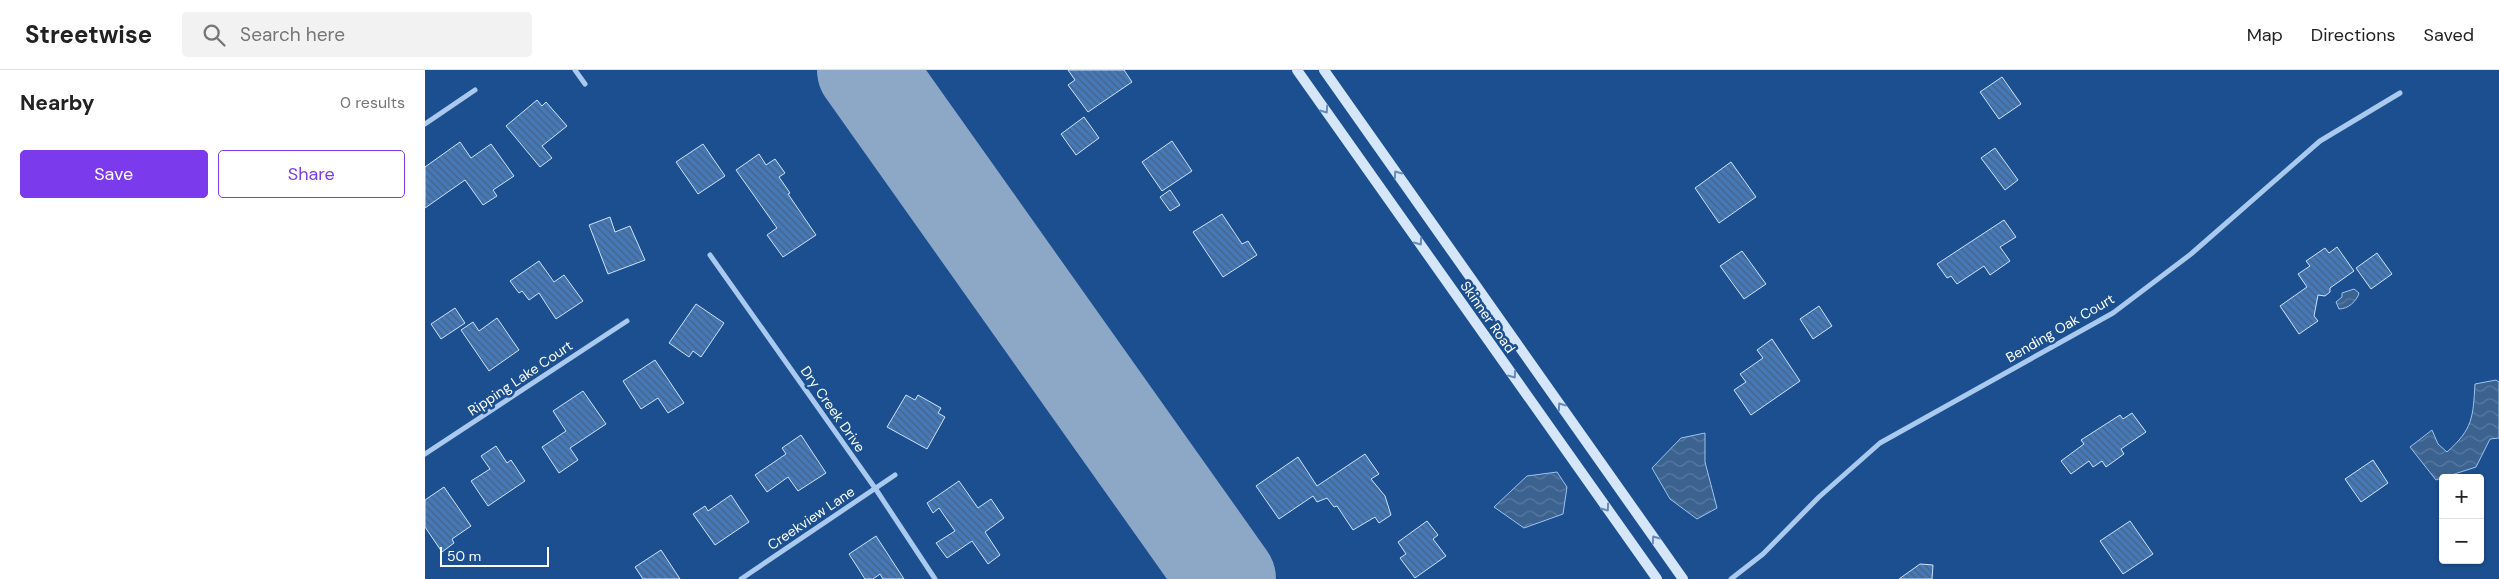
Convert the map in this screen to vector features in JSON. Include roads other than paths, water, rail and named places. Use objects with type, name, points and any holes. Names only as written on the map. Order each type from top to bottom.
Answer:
[{"type":"street","points":[[575,70],[585,84]]},
{"type":"street","name":"Skinner Road","points":[[1297,70],[1657,579]]},
{"type":"street","name":"Skinner Road","points":[[1324,70],[1683,579]]},
{"type":"street","points":[[425,124],[475,90]]},
{"type":"street","name":"Bending Oak Court","points":[[1731,579],[1763,554],[1819,497],[1880,443],[2113,313],[2191,254],[2320,141],[2400,93]]},
{"type":"street","name":"Dry Creek Drive","points":[[709,255],[875,488],[935,579]]},
{"type":"street","name":"Ripping Lake Court","points":[[425,454],[627,321]]},
{"type":"street","name":"Creekview Lane","points":[[741,579],[895,475]]},
{"type":"water","points":[[2354,289],[2359,293],[2356,299],[2349,306],[2339,309],[2336,302],[2342,297],[2342,293]]},
{"type":"water","points":[[2496,380],[2499,382],[2499,438],[2490,439],[2476,467],[2454,474],[2439,474],[2439,479],[2436,480],[2410,447],[2432,430],[2438,444],[2447,452],[2456,444],[2470,422],[2475,384]]},
{"type":"water","points":[[1705,433],[1705,462],[1717,508],[1697,519],[1670,499],[1652,468],[1681,438]]},
{"type":"water","points":[[1557,472],[1567,487],[1563,514],[1524,528],[1494,507],[1527,476]]}]
